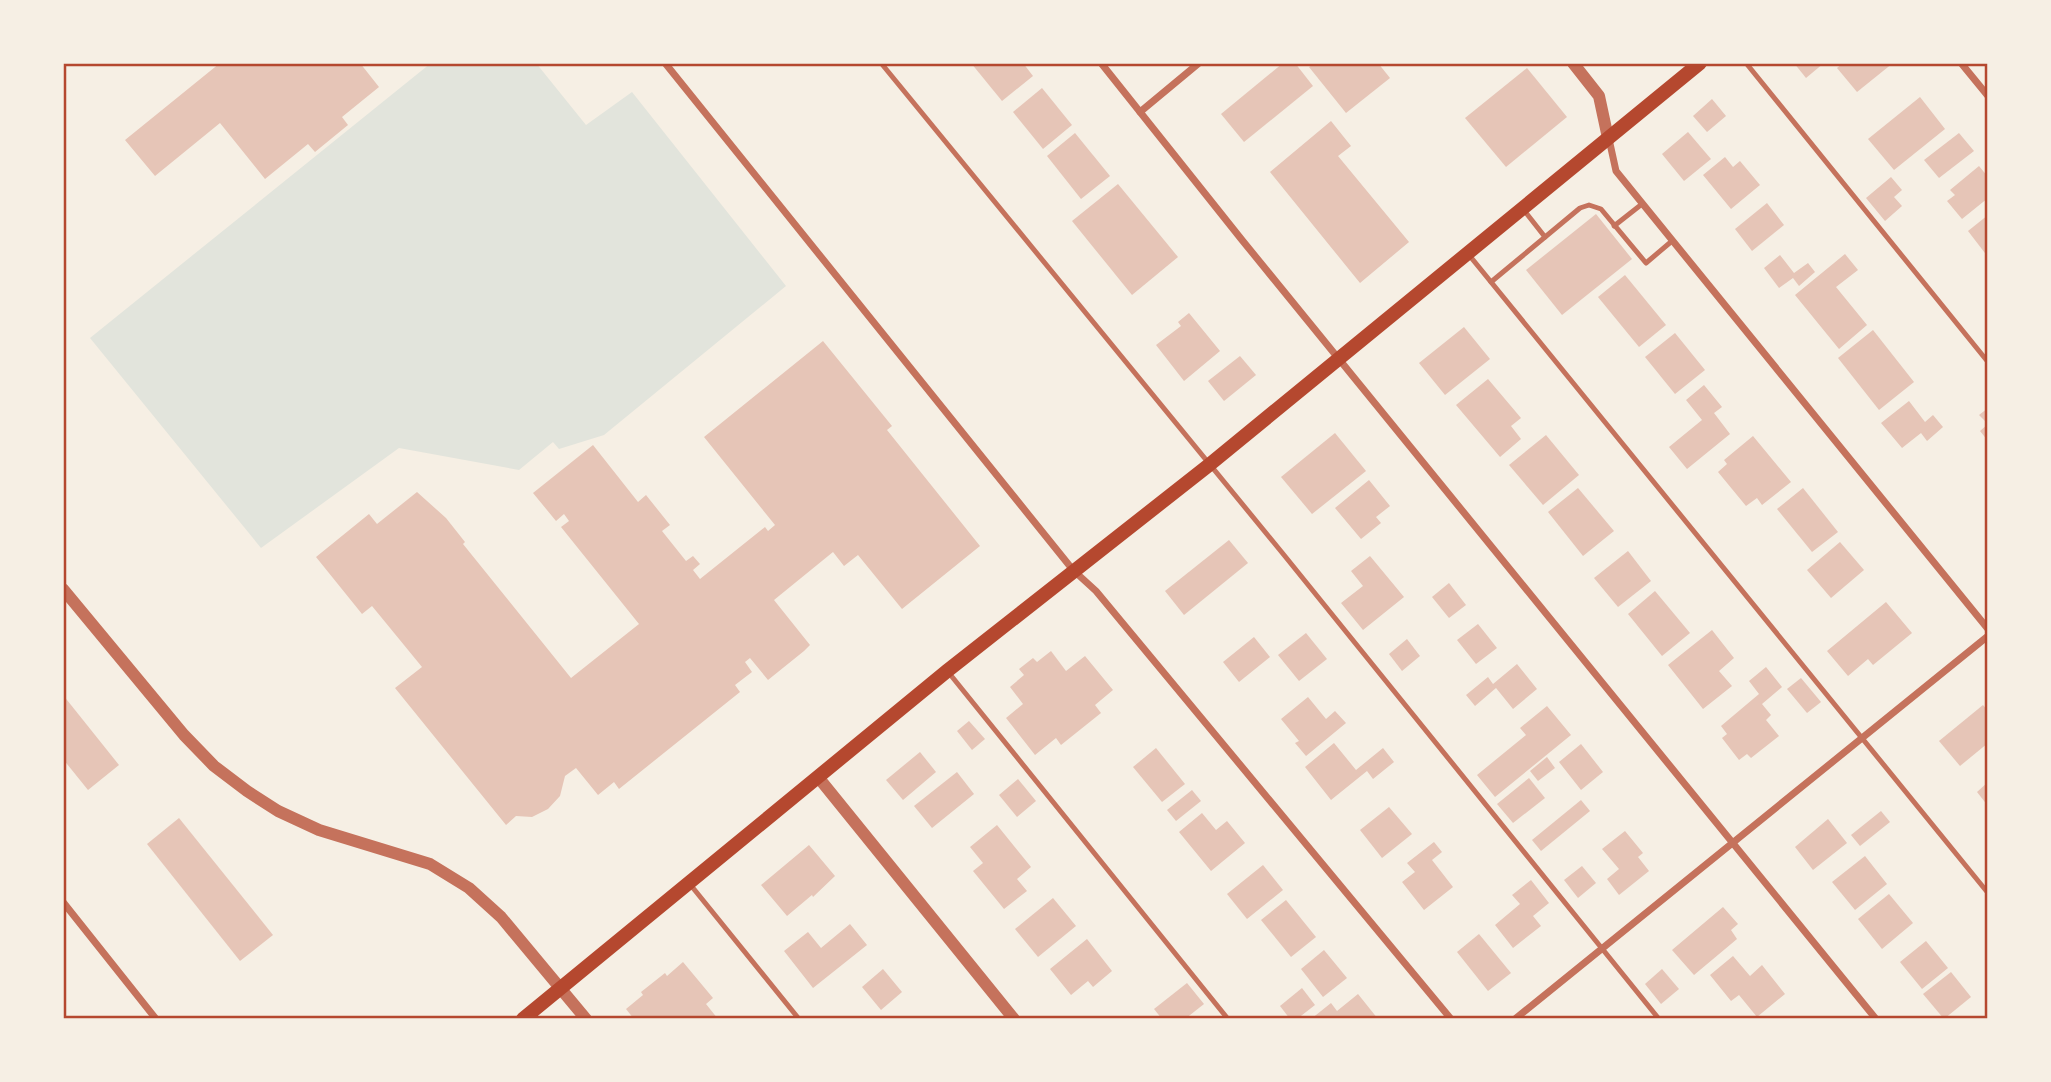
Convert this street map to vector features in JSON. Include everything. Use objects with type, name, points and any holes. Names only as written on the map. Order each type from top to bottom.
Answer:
[{"type":"main road","points":[[523,1019],[947,671],[1209,465],[1700,63]]},
{"type":"street","points":[[665,63],[1073,570],[1096,591],[1451,1019]]},
{"type":"street","points":[[1101,63],[1877,1019]]},
{"type":"street","points":[[1140,112],[1199,63]]},
{"type":"street","points":[[1573,63],[1599,96],[1616,171],[1988,629]]},
{"type":"street","points":[[1961,63],[1988,96]]},
{"type":"street","points":[[63,589],[184,735],[215,766],[278,811],[319,830],[430,864],[469,888],[501,917],[586,1019]]},
{"type":"street","points":[[1515,1019],[1988,636]]},
{"type":"street","points":[[818,777],[1014,1019]]},
{"type":"street","points":[[63,902],[156,1019]]},
{"type":"lane","points":[[881,63],[1659,1019]]},
{"type":"lane","points":[[1746,63],[1988,362]]},
{"type":"lane","points":[[1615,226],[1642,204]]},
{"type":"lane","points":[[1491,282],[1580,208],[1589,205],[1601,209],[1646,263],[1672,241]]},
{"type":"lane","points":[[1522,207],[1545,237]]},
{"type":"lane","points":[[1467,252],[1988,893]]},
{"type":"lane","points":[[947,671],[1228,1019]]},
{"type":"lane","points":[[689,883],[799,1019]]},
{"type":"shaded area","points":[[431,63],[536,63],[586,125],[632,92],[786,286],[604,435],[559,449],[553,442],[519,470],[399,448],[261,548],[90,338]]},
{"type":"building","points":[[220,63],[360,63],[379,87],[342,117],[348,125],[315,152],[308,144],[265,179],[220,123],[155,176],[125,140]]},
{"type":"building","points":[[971,63],[1023,63],[1033,76],[1002,101]]},
{"type":"building","points":[[1283,63],[1295,63],[1313,86],[1244,142],[1221,114]]},
{"type":"building","points":[[1315,63],[1378,63],[1390,78],[1346,113],[1309,67]]},
{"type":"building","points":[[1794,63],[1824,63],[1806,78]]},
{"type":"building","points":[[1843,63],[1893,63],[1857,92],[1837,68]]},
{"type":"building","points":[[1527,68],[1567,117],[1506,167],[1465,118]]},
{"type":"building","points":[[1042,88],[1072,125],[1043,149],[1013,112]]},
{"type":"building","points":[[1920,97],[1945,129],[1894,170],[1868,139]]},
{"type":"building","points":[[1712,99],[1726,116],[1707,132],[1693,116]]},
{"type":"building","points":[[1331,121],[1351,146],[1338,156],[1409,242],[1360,283],[1270,172]]},
{"type":"building","points":[[1688,132],[1711,159],[1684,181],[1662,154]]},
{"type":"building","points":[[1075,133],[1110,176],[1081,199],[1047,156]]},
{"type":"building","points":[[1959,133],[1974,151],[1939,178],[1924,160]]},
{"type":"building","points":[[1725,157],[1733,167],[1740,161],[1760,185],[1731,209],[1703,175]]},
{"type":"building","points":[[1979,166],[1988,177],[1988,198],[1962,219],[1947,201],[1955,195],[1950,190]]},
{"type":"building","points":[[1891,177],[1902,190],[1894,197],[1902,206],[1885,221],[1866,198]]},
{"type":"building","points":[[1118,184],[1178,257],[1132,295],[1072,221]]},
{"type":"building","points":[[1767,203],[1784,225],[1752,251],[1735,229]]},
{"type":"building","points":[[1596,214],[1632,259],[1562,315],[1526,270]]},
{"type":"building","points":[[1988,215],[1988,257],[1968,231]]},
{"type":"building","points":[[1845,254],[1858,270],[1836,287],[1867,325],[1839,349],[1795,295]]},
{"type":"building","points":[[1780,255],[1794,273],[1808,263],[1815,272],[1799,286],[1793,278],[1779,288],[1764,268]]},
{"type":"building","points":[[1625,275],[1666,325],[1639,347],[1598,297]]},
{"type":"building","points":[[1189,313],[1220,351],[1184,381],[1156,345],[1181,326],[1178,322]]},
{"type":"building","points":[[1464,327],[1490,359],[1445,395],[1419,363]]},
{"type":"building","points":[[1873,330],[1914,382],[1879,410],[1838,358]]},
{"type":"building","points":[[1675,333],[1705,370],[1675,394],[1645,357]]},
{"type":"building","points":[[823,341],[892,426],[887,430],[980,546],[902,609],[858,555],[844,566],[833,552],[774,600],[810,645],[804,651],[768,680],[750,658],[745,662],[752,672],[735,685],[740,692],[619,789],[614,782],[598,795],[576,768],[565,776],[560,796],[548,809],[532,817],[516,816],[506,825],[395,688],[422,667],[372,606],[362,614],[316,557],[369,514],[377,524],[417,492],[446,518],[465,542],[463,544],[571,678],[639,624],[561,527],[569,521],[564,514],[556,521],[533,493],[593,445],[638,502],[646,495],[670,525],[662,531],[686,561],[693,556],[700,564],[693,570],[700,579],[765,527],[768,531],[775,525],[704,437]]},
{"type":"building","points":[[1240,356],[1256,375],[1224,401],[1208,381]]},
{"type":"building","points":[[1488,379],[1521,418],[1511,426],[1521,439],[1500,457],[1456,405]]},
{"type":"building","points":[[1704,385],[1722,407],[1714,413],[1730,434],[1687,469],[1669,447],[1702,420],[1686,400]]},
{"type":"building","points":[[1909,401],[1925,422],[1933,415],[1943,427],[1927,441],[1921,433],[1902,448],[1881,423]]},
{"type":"building","points":[[1988,408],[1988,424],[1979,415]]},
{"type":"building","points":[[1988,424],[1988,441],[1980,431]]},
{"type":"building","points":[[1335,433],[1366,471],[1312,514],[1281,477]]},
{"type":"building","points":[[1546,435],[1579,475],[1543,505],[1509,465]]},
{"type":"building","points":[[1753,436],[1791,482],[1762,505],[1757,498],[1746,506],[1718,472],[1727,464],[1724,460]]},
{"type":"building","points":[[1369,480],[1390,506],[1376,517],[1381,523],[1361,539],[1335,508]]},
{"type":"building","points":[[1578,488],[1614,531],[1583,556],[1548,512]]},
{"type":"building","points":[[1803,488],[1838,532],[1812,552],[1777,509]]},
{"type":"building","points":[[1229,540],[1248,563],[1184,615],[1165,591]]},
{"type":"building","points":[[1840,542],[1864,570],[1831,598],[1807,570]]},
{"type":"building","points":[[1628,551],[1651,581],[1618,607],[1594,578]]},
{"type":"building","points":[[1370,556],[1404,597],[1363,630],[1341,603],[1363,586],[1351,571]]},
{"type":"building","points":[[1449,583],[1466,605],[1449,618],[1432,597]]},
{"type":"building","points":[[1655,591],[1690,633],[1662,656],[1628,614]]},
{"type":"building","points":[[1886,602],[1912,633],[1873,665],[1868,659],[1848,676],[1827,651]]},
{"type":"building","points":[[1478,624],[1497,648],[1476,664],[1457,640]]},
{"type":"building","points":[[1712,630],[1734,658],[1719,671],[1732,686],[1703,709],[1668,665]]},
{"type":"building","points":[[1306,633],[1327,659],[1299,681],[1278,655]]},
{"type":"building","points":[[1254,637],[1270,657],[1239,682],[1223,662]]},
{"type":"building","points":[[1407,639],[1420,656],[1402,671],[1389,654]]},
{"type":"building","points":[[1051,651],[1066,671],[1085,656],[1113,690],[1095,705],[1101,713],[1061,745],[1056,738],[1035,755],[1006,718],[1023,704],[1010,687],[1024,675],[1019,669],[1033,658],[1037,662]]},
{"type":"building","points":[[1517,664],[1537,689],[1513,709],[1496,688],[1475,706],[1466,695],[1488,677],[1493,684]]},
{"type":"building","points":[[1766,667],[1782,687],[1762,704],[1771,715],[1766,720],[1779,736],[1751,758],[1747,754],[1739,760],[1722,738],[1727,734],[1721,726],[1759,694],[1749,681]]},
{"type":"building","points":[[1801,678],[1821,702],[1807,713],[1787,689]]},
{"type":"building","points":[[63,695],[119,765],[88,790],[63,759]]},
{"type":"building","points":[[1308,697],[1326,719],[1335,711],[1346,723],[1306,756],[1295,743],[1299,741],[1281,719]]},
{"type":"building","points":[[1983,705],[1988,711],[1988,743],[1960,766],[1939,741]]},
{"type":"building","points":[[1547,706],[1571,735],[1495,797],[1477,775],[1526,735],[1520,728]]},
{"type":"building","points":[[969,721],[985,739],[972,750],[957,731]]},
{"type":"building","points":[[1334,743],[1356,770],[1383,748],[1394,762],[1373,779],[1367,771],[1331,800],[1305,767]]},
{"type":"building","points":[[1581,744],[1603,772],[1581,790],[1559,762]]},
{"type":"building","points":[[1156,748],[1185,784],[1162,802],[1133,767]]},
{"type":"building","points":[[920,752],[936,772],[903,800],[886,780]]},
{"type":"building","points":[[1547,757],[1555,768],[1538,781],[1530,771]]},
{"type":"building","points":[[957,772],[974,794],[932,828],[914,806]]},
{"type":"building","points":[[1529,778],[1545,798],[1513,823],[1497,804]]},
{"type":"building","points":[[1018,779],[1036,801],[1017,817],[999,795]]},
{"type":"building","points":[[1988,782],[1988,806],[1977,792]]},
{"type":"building","points":[[1192,790],[1201,801],[1176,821],[1167,810]]},
{"type":"building","points":[[1581,800],[1590,811],[1541,851],[1532,840]]},
{"type":"building","points":[[1389,807],[1412,834],[1382,858],[1360,830]]},
{"type":"building","points":[[1881,811],[1890,822],[1860,846],[1851,835]]},
{"type":"building","points":[[1202,813],[1216,830],[1227,821],[1245,843],[1211,871],[1179,832]]},
{"type":"building","points":[[179,818],[273,935],[240,961],[147,844]]},
{"type":"building","points":[[1828,819],[1847,843],[1813,870],[1795,847]]},
{"type":"building","points":[[997,825],[1031,867],[1017,879],[1027,891],[1004,909],[973,871],[983,863],[970,847]]},
{"type":"building","points":[[1625,831],[1643,853],[1638,857],[1649,871],[1619,895],[1607,879],[1619,869],[1602,849]]},
{"type":"building","points":[[1434,842],[1442,852],[1432,860],[1453,887],[1424,910],[1402,882],[1415,872],[1407,863]]},
{"type":"building","points":[[809,845],[835,876],[787,916],[761,885]]},
{"type":"building","points":[[1865,856],[1887,884],[1855,910],[1832,882]]},
{"type":"building","points":[[1263,865],[1283,890],[1247,919],[1227,894]]},
{"type":"building","points":[[1582,866],[1596,883],[1578,898],[1564,880]]},
{"type":"building","points":[[1531,880],[1549,903],[1533,916],[1541,926],[1513,948],[1495,925],[1520,904],[1512,895]]},
{"type":"building","points":[[1889,894],[1913,923],[1882,949],[1858,919]]},
{"type":"building","points":[[1053,898],[1076,926],[1038,957],[1015,929]]},
{"type":"building","points":[[1286,900],[1316,937],[1291,957],[1261,920]]},
{"type":"building","points":[[1723,907],[1738,924],[1731,930],[1737,939],[1694,975],[1672,950]]},
{"type":"building","points":[[850,924],[867,945],[813,988],[784,951],[808,932],[821,948]]},
{"type":"building","points":[[1479,934],[1511,973],[1488,991],[1457,952]]},
{"type":"building","points":[[1087,939],[1112,971],[1093,987],[1088,981],[1071,995],[1050,969]]},
{"type":"building","points":[[1926,941],[1948,968],[1922,989],[1900,962]]},
{"type":"building","points":[[1324,950],[1347,978],[1323,997],[1301,969]]},
{"type":"building","points":[[1733,956],[1750,976],[1762,965],[1785,994],[1757,1017],[1739,995],[1731,1001],[1710,975]]},
{"type":"building","points":[[683,962],[713,998],[706,1004],[718,1019],[634,1019],[626,1009],[643,995],[641,992]]},
{"type":"building","points":[[883,969],[902,992],[881,1010],[862,987]]},
{"type":"building","points":[[1662,969],[1679,989],[1661,1004],[1645,984]]},
{"type":"building","points":[[1951,972],[1971,997],[1944,1019],[1923,994]]},
{"type":"building","points":[[1187,983],[1204,1004],[1185,1019],[1162,1019],[1154,1009]]},
{"type":"building","points":[[1302,988],[1315,1005],[1297,1019],[1290,1019],[1280,1006]]},
{"type":"building","points":[[1358,994],[1378,1019],[1311,1019],[1331,1003],[1337,1011]]}]
